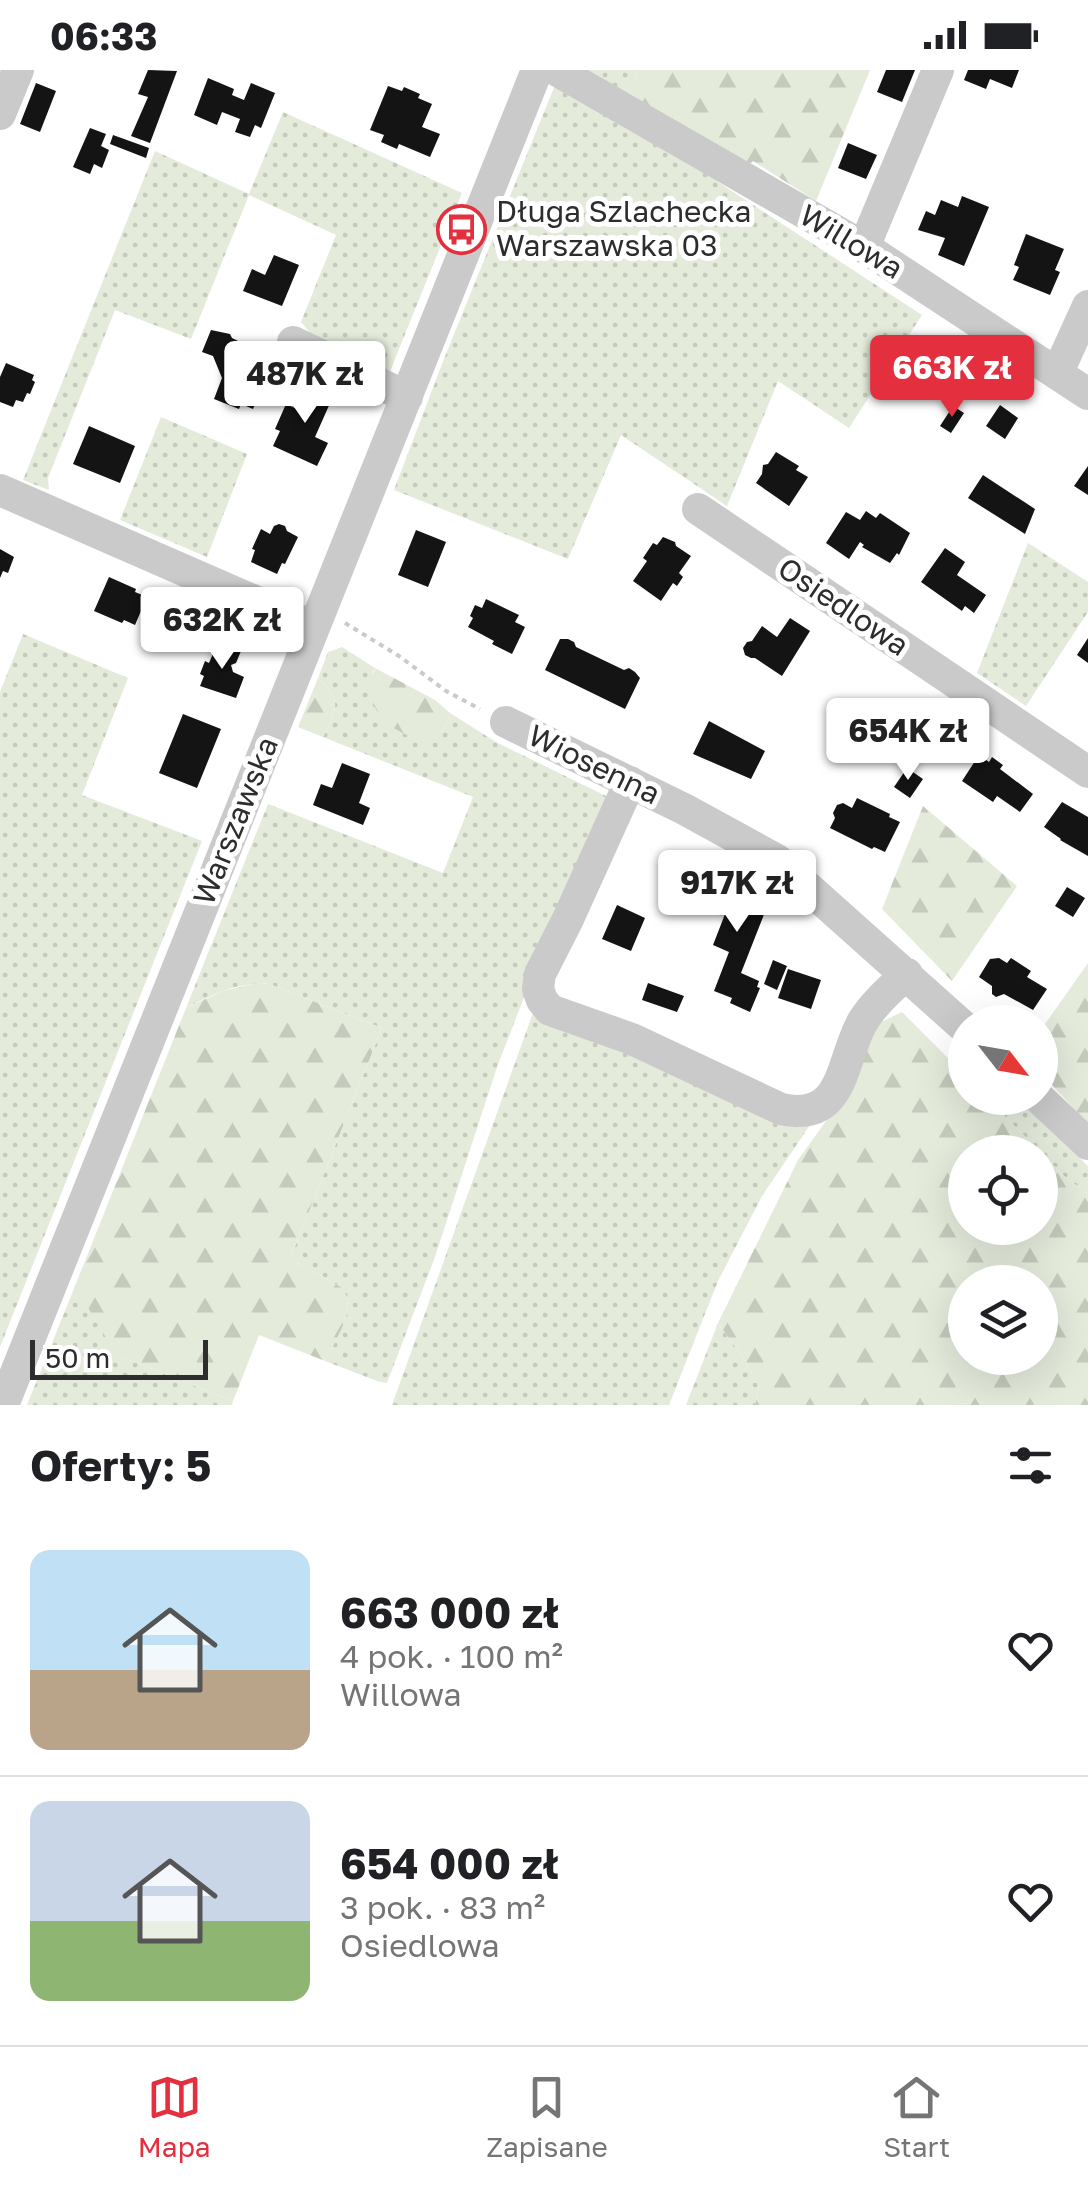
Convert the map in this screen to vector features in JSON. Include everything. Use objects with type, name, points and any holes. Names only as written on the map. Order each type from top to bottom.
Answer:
[{"type":"street","points":[[0,114],[18,70]]},
{"type":"street","name":"Warszawska","points":[[3,1405],[537,70]]},
{"type":"street","name":"Willowa","points":[[556,70],[864,247],[1088,394]]},
{"type":"street","points":[[864,247],[938,70]]},
{"type":"street","points":[[1057,374],[1088,306]]},
{"type":"street","points":[[293,342],[406,397]]},
{"type":"street","points":[[0,490],[317,620]]},
{"type":"street","name":"Osiedlowa","points":[[698,509],[1088,772]]},
{"type":"street","name":"Wiosenna","points":[[506,722],[777,860],[948,1012]]},
{"type":"street","points":[[630,782],[540,974],[538,989],[550,1010],[632,1039],[781,1109],[800,1113],[827,1101],[839,1086],[862,1021],[907,974]]},
{"type":"street","points":[[1056,1115],[1088,1144]]},
{"type":"path","points":[[317,620],[335,617],[399,656],[446,691],[506,722]]},
{"type":"green space","points":[[561,70],[638,70],[629,94],[718,182],[922,315],[849,428],[778,381],[727,506],[621,435],[568,559],[394,490]]},
{"type":"green space","points":[[638,70],[870,70],[816,201],[753,161],[747,169],[629,93]]},
{"type":"green space","points":[[283,112],[462,193],[389,374],[315,339],[301,322],[336,235],[249,195],[191,339],[115,310],[48,478],[49,490],[23,480],[155,151],[249,194]]},
{"type":"green space","points":[[161,417],[247,454],[207,557],[120,520]]},
{"type":"green space","points":[[1028,543],[1088,582],[1088,612],[1026,706],[977,673]]},
{"type":"green space","points":[[23,634],[128,678],[82,795],[202,841],[0,1347],[0,692]]},
{"type":"green space","points":[[342,647],[375,668],[372,674],[442,732],[450,713],[496,742],[610,798],[497,1067],[435,1257],[387,1383],[325,1361],[344,1324],[346,1295],[341,1287],[290,1259],[382,1028],[269,984],[236,987],[186,1008],[268,804],[443,873],[473,797],[323,737],[335,706],[331,693],[318,678],[328,652]]},
{"type":"green space","points":[[375,668],[435,700],[450,713],[435,741],[406,735],[384,720],[372,697]]},
{"type":"green space","points":[[318,678],[331,693],[335,706],[323,737],[298,727]]},
{"type":"green space","points":[[923,806],[1017,886],[952,981],[882,909]]},
{"type":"green space","points":[[1088,963],[1088,1124],[1058,1092],[1058,1006]]},
{"type":"green space","points":[[269,984],[382,1028],[290,1259],[341,1287],[348,1304],[343,1324],[325,1361],[259,1335],[233,1401],[122,1357],[114,1351],[75,1286],[186,1008],[223,991]]},
{"type":"green space","points":[[534,1010],[810,1125],[762,1196],[718,1281],[669,1405],[392,1405]]},
{"type":"green space","points":[[902,1012],[948,1058],[948,1115],[1004,1115],[1024,1135],[948,1135],[948,1245],[1058,1245],[1058,1170],[1088,1194],[1088,1405],[755,1405],[759,1387],[718,1323],[798,1160],[836,1107],[879,1023]]},
{"type":"green space","points":[[1004,1115],[1035,1115],[1056,1135],[1024,1135]]},
{"type":"green space","points":[[1058,1137],[1088,1166],[1088,1194],[1058,1170]]},
{"type":"green space","points":[[75,1286],[122,1357],[233,1401],[232,1405],[27,1405]]},
{"type":"green space","points":[[718,1323],[759,1387],[755,1405],[686,1405]]},
{"type":"building","points":[[148,70],[177,71],[150,143],[131,136],[148,97],[138,94]]},
{"type":"building","points":[[886,70],[915,70],[902,102],[877,92]]},
{"type":"building","points":[[968,70],[1019,70],[1012,88],[990,79],[986,89],[964,80]]},
{"type":"building","points":[[208,78],[234,89],[232,95],[244,100],[251,83],[275,93],[261,128],[255,125],[250,137],[235,132],[240,119],[222,112],[217,125],[194,115]]},
{"type":"building","points":[[36,83],[56,91],[40,132],[20,124]]},
{"type":"building","points":[[388,86],[402,91],[404,87],[432,104],[422,127],[440,134],[430,157],[399,144],[397,149],[381,142],[384,135],[370,130]]},
{"type":"building","points":[[90,128],[106,134],[101,146],[109,150],[102,168],[94,164],[90,174],[73,167]]},
{"type":"building","points":[[113,135],[149,148],[146,158],[110,144]]},
{"type":"building","points":[[848,143],[877,155],[866,179],[838,168]]},
{"type":"building","points":[[962,196],[989,207],[964,266],[938,255],[945,238],[918,230],[926,211],[935,215],[941,200],[958,207]]},
{"type":"building","points":[[1026,234],[1064,249],[1050,295],[1013,280],[1019,267],[1014,265]]},
{"type":"building","points":[[274,255],[299,265],[282,306],[243,291],[252,269],[265,275]]},
{"type":"building","points":[[211,330],[230,334],[240,342],[236,352],[243,371],[266,379],[253,409],[241,404],[239,409],[214,399],[222,378],[213,356],[202,352]]},
{"type":"building","points":[[936,353],[969,374],[953,399],[921,378]]},
{"type":"building","points":[[6,363],[34,375],[30,394],[23,402],[16,400],[13,407],[0,402],[0,377]]},
{"type":"building","points":[[312,382],[335,392],[315,437],[328,443],[317,466],[273,446],[280,431],[275,429],[286,404],[299,410]]},
{"type":"building","points":[[1000,405],[1018,418],[1005,439],[986,426]]},
{"type":"building","points":[[953,406],[964,413],[951,433],[940,426]]},
{"type":"building","points":[[89,426],[135,446],[120,483],[73,464]]},
{"type":"building","points":[[776,452],[799,466],[796,470],[808,477],[789,506],[756,483],[763,465]]},
{"type":"building","points":[[1088,466],[1088,495],[1074,486]]},
{"type":"building","points":[[983,475],[1035,509],[1025,534],[968,498]]},
{"type":"building","points":[[866,511],[876,518],[880,513],[910,533],[899,555],[890,563],[860,542],[849,559],[826,543],[846,512],[860,520]]},
{"type":"building","points":[[279,524],[298,537],[277,574],[251,562],[261,529],[270,534]]},
{"type":"building","points":[[416,530],[446,542],[428,587],[398,575]]},
{"type":"building","points":[[663,537],[691,556],[679,573],[683,577],[677,586],[673,583],[661,601],[633,581],[647,561],[643,558],[653,543],[657,545]]},
{"type":"building","points":[[945,548],[965,562],[957,575],[986,595],[974,613],[965,606],[962,611],[921,582]]},
{"type":"building","points":[[0,549],[14,557],[8,573],[3,571],[0,578]]},
{"type":"building","points":[[109,577],[147,597],[135,625],[94,611]]},
{"type":"building","points":[[486,599],[519,615],[515,622],[525,627],[512,654],[468,627],[475,605],[482,608]]},
{"type":"building","points":[[790,618],[810,631],[782,676],[745,655],[743,648],[762,626],[777,637]]},
{"type":"building","points":[[1088,638],[1088,663],[1077,655]]},
{"type":"building","points":[[560,639],[568,639],[576,647],[635,672],[640,678],[625,709],[545,670]]},
{"type":"building","points":[[228,644],[241,651],[231,665],[233,672],[244,677],[236,698],[200,686],[205,661],[209,663],[215,649]]},
{"type":"building","points":[[899,702],[916,714],[919,708],[930,715],[926,721],[937,728],[920,753],[909,746],[905,752],[893,744],[897,738],[882,728]]},
{"type":"building","points":[[183,714],[221,729],[197,788],[159,773]]},
{"type":"building","points":[[709,721],[765,751],[751,779],[693,754]]},
{"type":"building","points":[[979,755],[989,762],[992,757],[1003,765],[1000,769],[1033,794],[1020,812],[997,796],[993,802],[962,781]]},
{"type":"building","points":[[342,763],[370,774],[359,803],[370,808],[363,825],[313,805],[321,784],[332,788]]},
{"type":"building","points":[[907,768],[923,779],[910,798],[894,787]]},
{"type":"building","points":[[857,798],[900,822],[885,852],[830,828],[837,805],[843,803],[852,808]]},
{"type":"building","points":[[1062,802],[1088,817],[1088,856],[1044,827]]},
{"type":"building","points":[[714,872],[772,894],[741,973],[759,981],[750,1012],[730,1003],[732,998],[714,991],[729,952],[713,945],[727,909],[702,899]]},
{"type":"building","points":[[1067,887],[1085,898],[1073,917],[1055,906]]},
{"type":"building","points":[[617,905],[645,918],[631,951],[602,939]]},
{"type":"building","points":[[999,958],[1007,963],[1011,958],[1031,971],[1027,977],[1047,989],[1036,1005],[992,994],[992,986],[979,977],[990,959]]},
{"type":"building","points":[[773,960],[787,966],[777,990],[764,984]]},
{"type":"building","points":[[788,969],[821,980],[811,1009],[778,998]]},
{"type":"building","points":[[648,983],[684,996],[677,1012],[642,1000]]},
{"type":"place","name":"Długa Szlachecka Warszawska 03","points":[[461,229]]}]
